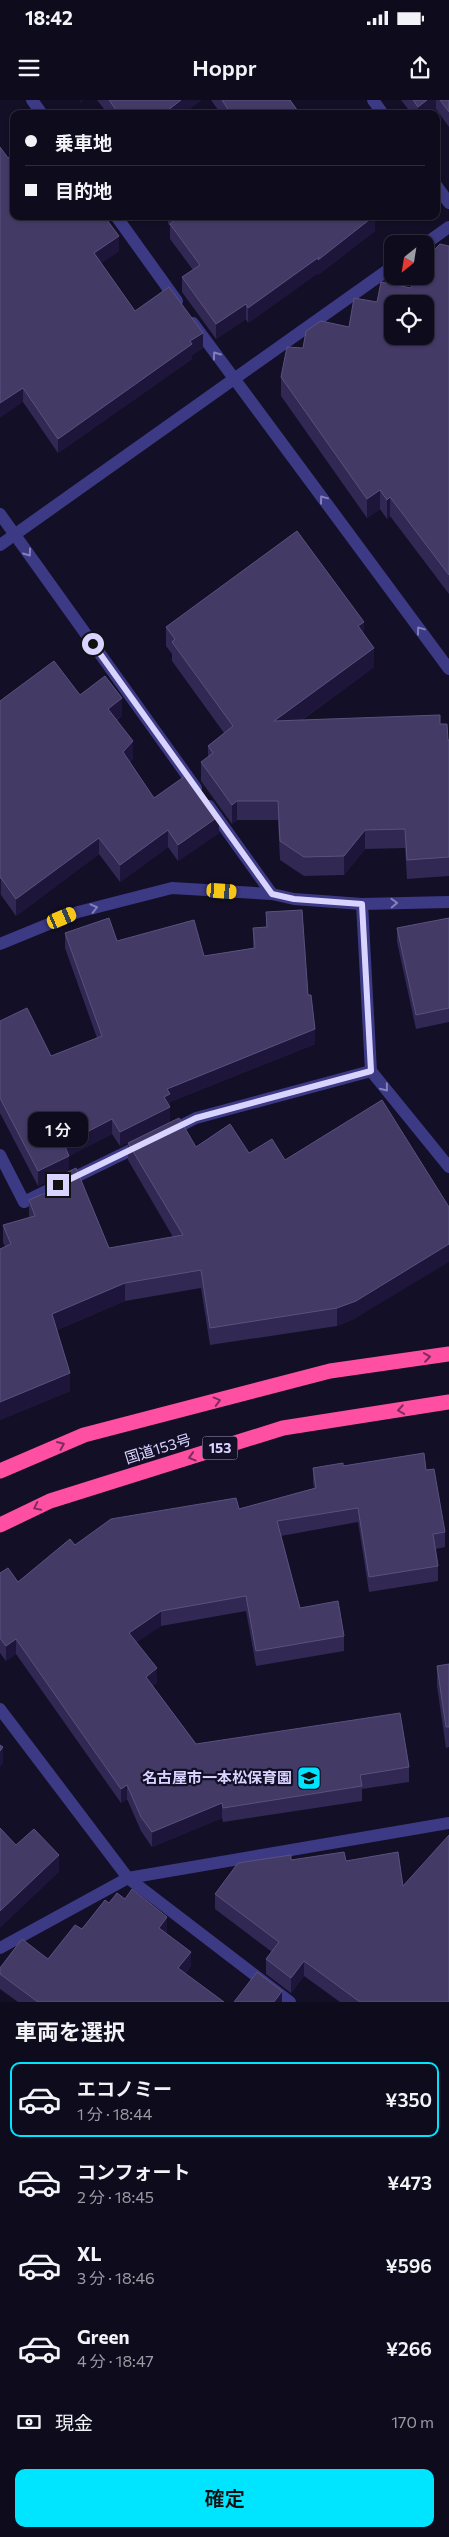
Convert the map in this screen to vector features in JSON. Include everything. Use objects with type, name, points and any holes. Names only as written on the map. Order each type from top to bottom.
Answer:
[{"type":"highway","name":"国道153号","points":[[0,1471],[94,1432],[330,1371],[449,1354]]},
{"type":"highway","name":"国道153号","points":[[0,1525],[50,1501],[283,1428],[449,1402]]},
{"type":"street","points":[[440,191],[449,203]]},
{"type":"street","points":[[119,220],[449,669]]},
{"type":"street","points":[[434,238],[449,227]]},
{"type":"street","points":[[0,544],[384,273]]},
{"type":"street","points":[[0,514],[272,894]]},
{"type":"street","points":[[0,944],[78,912],[172,888],[272,894],[294,899],[362,904],[449,902]]},
{"type":"street","points":[[362,904],[371,1071],[449,1166]]},
{"type":"street","points":[[0,1155],[24,1202],[196,1118],[371,1071]]},
{"type":"street","points":[[0,1709],[128,1878],[290,2002]]},
{"type":"street","points":[[0,1948],[128,1878],[449,1823]]},
{"type":"building","points":[[109,100],[181,100],[168,110],[116,110]]},
{"type":"building","points":[[222,100],[290,100],[297,110],[228,110]]},
{"type":"building","points":[[413,100],[427,100],[418,107]]},
{"type":"building","points":[[440,100],[449,100],[449,112]]},
{"type":"building","points":[[0,147],[8,158],[10,156],[10,220],[107,220],[119,236],[94,253],[135,311],[169,287],[203,333],[190,341],[192,344],[58,439],[23,388],[0,403]]},
{"type":"building","points":[[175,220],[369,220],[318,260],[319,257],[248,308],[246,304],[216,324],[182,277],[200,265],[170,224]]},
{"type":"building","points":[[440,244],[449,246],[449,575],[390,497],[387,500],[380,490],[367,499],[281,377],[287,347],[303,348],[306,331],[321,321],[349,327],[354,298],[377,302],[381,282],[384,283],[384,285],[411,288],[412,285],[434,285],[434,250]]},
{"type":"building","points":[[297,531],[364,622],[358,626],[374,648],[274,721],[440,715],[440,724],[447,724],[449,740],[449,857],[407,860],[405,829],[365,830],[344,856],[304,857],[280,841],[278,801],[237,801],[232,805],[201,762],[213,753],[208,746],[233,726],[172,642],[175,639],[166,627]]},
{"type":"building","points":[[54,661],[80,695],[105,676],[122,698],[108,709],[133,741],[123,752],[154,798],[188,774],[219,816],[178,845],[168,830],[120,865],[99,838],[16,899],[0,878],[0,701]]},
{"type":"building","points":[[302,910],[308,995],[311,995],[315,1029],[167,1089],[170,1094],[164,1097],[170,1107],[120,1132],[112,1119],[64,1144],[69,1156],[38,1171],[0,1098],[0,1021],[27,1008],[51,1056],[102,1036],[65,933],[109,918],[117,941],[194,920],[204,956],[255,948],[253,928],[267,927],[266,912]]},
{"type":"building","points":[[449,918],[449,1008],[416,1015],[397,928]]},
{"type":"building","points":[[382,1100],[449,1207],[449,1244],[356,1301],[337,1308],[210,1328],[201,1270],[125,1283],[52,1314],[70,1373],[0,1402],[0,1249],[11,1244],[3,1225],[35,1216],[29,1200],[50,1191],[46,1183],[76,1168],[109,1248],[183,1235],[128,1143],[179,1118],[196,1147],[230,1124],[249,1153],[272,1139],[285,1160]]},
{"type":"building","points":[[424,1453],[426,1470],[434,1469],[445,1532],[433,1534],[438,1566],[369,1577],[358,1508],[277,1521],[300,1608],[338,1601],[344,1636],[256,1651],[246,1596],[161,1611],[129,1633],[157,1668],[146,1677],[196,1744],[400,1713],[409,1767],[360,1775],[362,1786],[223,1808],[222,1803],[152,1832],[141,1817],[127,1785],[121,1789],[16,1639],[6,1646],[0,1638],[0,1573],[8,1568],[18,1582],[70,1539],[75,1545],[111,1519],[236,1498],[239,1509],[316,1488],[313,1468],[343,1463],[343,1466]]},
{"type":"building","points":[[449,1664],[449,1727],[446,1727],[437,1666]]},
{"type":"building","points":[[0,1828],[16,1845],[34,1829],[59,1855],[0,1911]]},
{"type":"building","points":[[449,1835],[449,2002],[360,2002],[304,1961],[291,1978],[266,1959],[279,1942],[215,1894],[238,1863],[291,1855],[291,1860],[344,1852],[346,1861],[398,1852],[403,1886]]},
{"type":"building","points":[[132,1889],[167,1917],[159,1928],[191,1952],[178,1968],[224,2002],[38,2002],[0,1974],[0,1968],[22,1939],[48,1959],[75,1925],[82,1929],[105,1900],[109,1903],[117,1893],[125,1899]]},
{"type":"building","points":[[257,1972],[282,1991],[274,2002],[234,2002]]},
{"type":"place","name":"名古屋市一本松保育園","points":[[309,1778]]},
{"type":"route","points":[[58,1185],[196,1118],[371,1071],[362,904],[294,899],[272,894],[93,644]]}]
